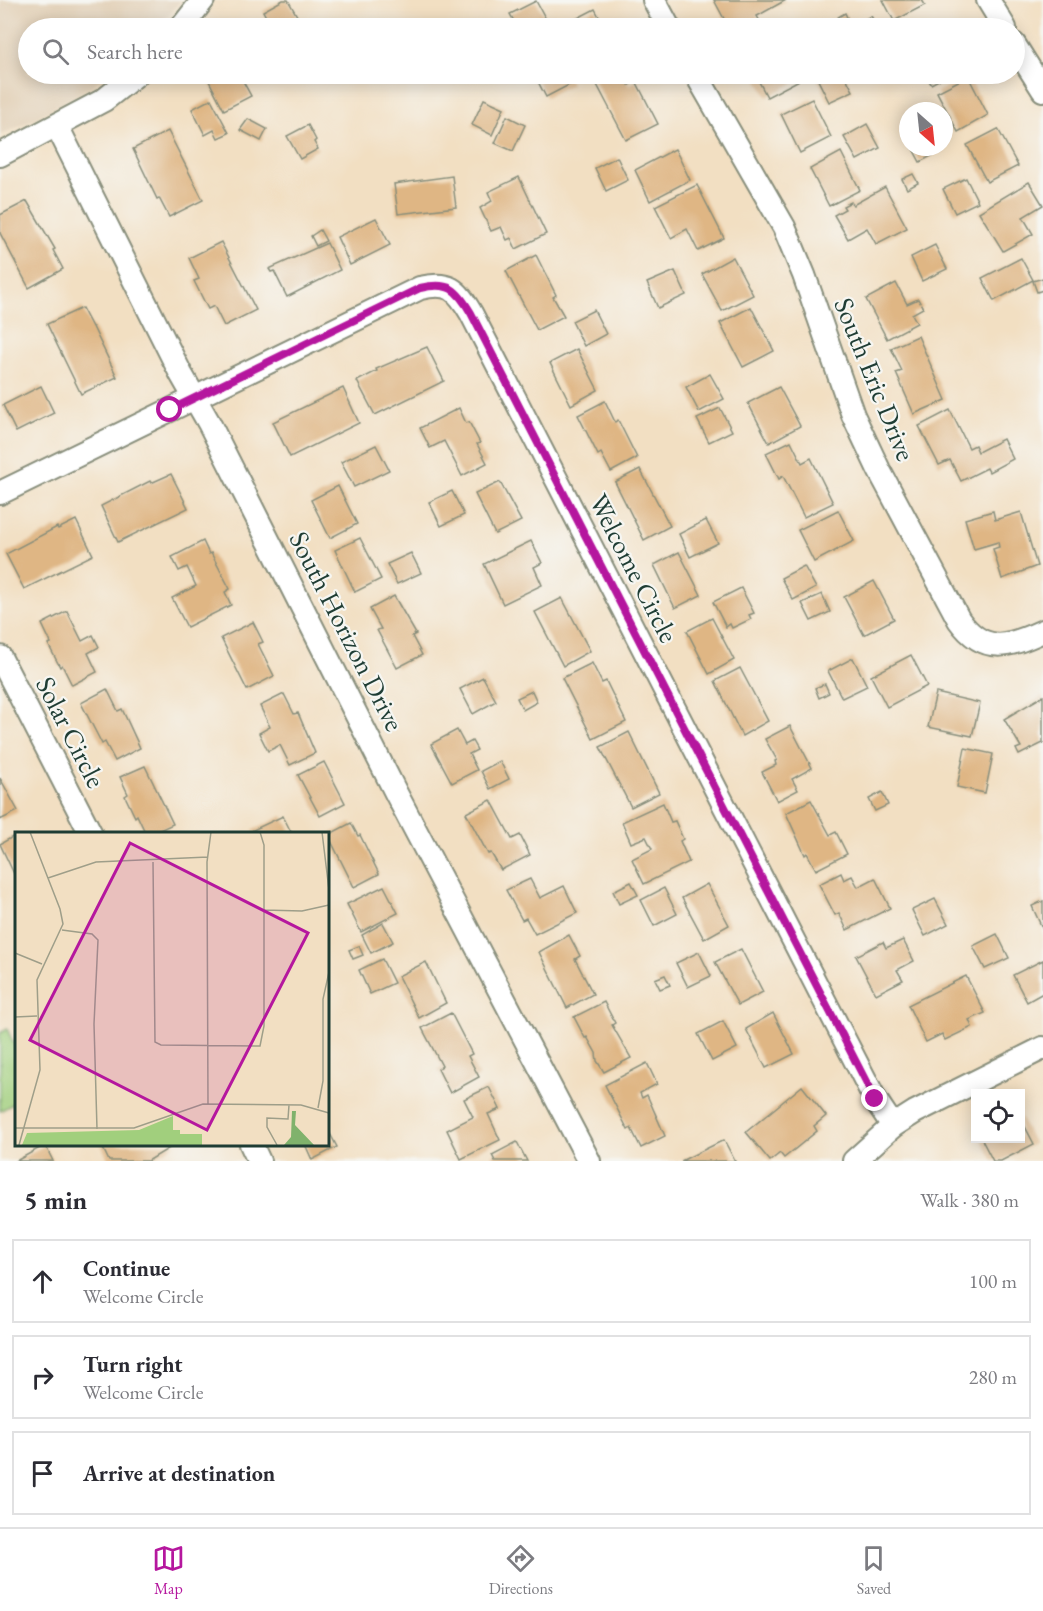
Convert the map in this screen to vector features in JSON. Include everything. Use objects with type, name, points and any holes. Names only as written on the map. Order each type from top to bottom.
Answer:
[{"type":"street","points":[[189,18],[203,0]]},
{"type":"street","points":[[654,0],[664,18]]},
{"type":"street","points":[[988,0],[999,18]]},
{"type":"street","points":[[1025,61],[1043,90]]},
{"type":"street","points":[[0,155],[104,100],[124,84]]},
{"type":"street","name":"South Eric Drive","points":[[702,84],[760,184],[793,247],[853,415],[884,480],[959,620],[972,637],[993,645],[1007,645],[1043,631]]},
{"type":"street","name":"South Horizon Drive","points":[[57,126],[181,374],[196,398],[398,795],[589,1161]]},
{"type":"street","name":"Welcome Circle","points":[[196,398],[420,288],[443,285],[455,290],[471,313],[875,1099],[894,1126]]},
{"type":"street","points":[[0,493],[196,398]]},
{"type":"street","name":"Solar Circle","points":[[0,657],[90,832]]},
{"type":"street","points":[[854,1161],[894,1126],[937,1100],[1043,1048]]},
{"type":"street","points":[[252,1146],[259,1161]]},
{"type":"shaded area","points":[[0,0],[182,0],[166,18],[18,18],[18,84],[94,84],[31,121],[0,135]]},
{"type":"green space","points":[[7,1029],[15,1047],[15,1103],[0,1111],[0,1033]]},
{"type":"building","points":[[283,0],[288,0],[298,18],[267,18],[263,11]]},
{"type":"building","points":[[714,0],[786,0],[757,16],[758,18],[724,18]]},
{"type":"building","points":[[883,0],[922,0],[925,5],[900,18],[892,18]]},
{"type":"building","points":[[536,1],[545,18],[512,18],[510,14]]},
{"type":"building","points":[[595,9],[600,18],[578,18]]},
{"type":"building","points":[[845,13],[847,18],[838,18]]},
{"type":"building","points":[[211,84],[244,84],[251,96],[224,110]]},
{"type":"building","points":[[539,84],[571,84],[546,97]]},
{"type":"building","points":[[597,84],[638,84],[658,124],[626,140]]},
{"type":"building","points":[[760,84],[792,84],[767,97]]},
{"type":"building","points":[[820,84],[849,84],[853,91],[829,102]]},
{"type":"building","points":[[952,84],[972,84],[988,115],[958,132],[953,122],[953,102],[942,102],[937,92]]},
{"type":"building","points":[[211,99],[229,133],[218,138],[214,130],[205,135],[192,109]]},
{"type":"building","points":[[484,99],[504,108],[492,135],[472,125]]},
{"type":"building","points":[[812,99],[831,137],[800,153],[781,114]]},
{"type":"building","points":[[507,116],[525,125],[513,151],[495,143]]},
{"type":"building","points":[[248,119],[267,129],[261,141],[240,130]]},
{"type":"building","points":[[867,124],[880,148],[857,160],[844,137]]},
{"type":"building","points":[[308,125],[318,149],[300,159],[287,136]]},
{"type":"building","points":[[998,129],[1018,166],[987,182],[967,145]]},
{"type":"building","points":[[168,131],[203,200],[169,217],[159,198],[157,199],[133,149]]},
{"type":"building","points":[[675,149],[690,180],[650,201],[635,170]]},
{"type":"building","points":[[841,152],[860,190],[829,206],[810,169]]},
{"type":"building","points":[[917,156],[932,156],[920,162]]},
{"type":"building","points":[[617,157],[628,180],[606,191],[595,168]]},
{"type":"building","points":[[913,174],[918,183],[907,189],[902,179]]},
{"type":"building","points":[[452,176],[456,207],[398,214],[394,184]]},
{"type":"building","points":[[519,177],[546,234],[516,249],[511,238],[507,240],[501,227],[491,231],[480,208],[492,201],[488,192]]},
{"type":"building","points":[[966,178],[978,202],[955,213],[943,189]]},
{"type":"building","points":[[1029,182],[1043,205],[1023,217],[1033,234],[1003,251],[979,212]]},
{"type":"building","points":[[697,185],[724,238],[698,251],[687,229],[671,238],[655,206]]},
{"type":"building","points":[[885,187],[907,228],[876,244],[867,228],[848,239],[834,215],[845,209],[843,206],[851,202],[853,205]]},
{"type":"building","points":[[27,201],[55,249],[53,250],[63,269],[29,288],[0,233],[0,215]]},
{"type":"building","points":[[376,218],[390,245],[350,265],[337,237]]},
{"type":"building","points":[[320,230],[326,241],[316,246],[311,236]]},
{"type":"building","points":[[221,242],[256,310],[224,326],[214,306],[208,309],[194,281],[199,279],[189,258]]},
{"type":"building","points":[[327,243],[340,270],[287,297],[274,271],[271,272],[269,269]]},
{"type":"building","points":[[935,245],[947,269],[922,281],[911,257]]},
{"type":"building","points":[[536,255],[556,295],[553,297],[564,316],[537,330],[506,271]]},
{"type":"building","points":[[733,257],[753,295],[722,311],[702,274]]},
{"type":"building","points":[[1021,258],[1033,280],[994,301],[982,278]]},
{"type":"building","points":[[675,271],[686,295],[658,308],[647,283]]},
{"type":"building","points":[[1043,278],[1043,290],[1037,292],[1033,281]]},
{"type":"building","points":[[896,283],[907,304],[918,299],[923,308],[912,314],[917,323],[887,339],[866,299]]},
{"type":"building","points":[[751,307],[774,351],[743,367],[720,323]]},
{"type":"building","points":[[82,308],[117,377],[81,394],[47,324]]},
{"type":"building","points":[[594,310],[606,334],[584,346],[572,321]]},
{"type":"building","points":[[918,336],[946,400],[914,414],[896,373],[902,371],[891,348]]},
{"type":"building","points":[[427,347],[444,381],[375,415],[357,381],[377,371],[376,369]]},
{"type":"building","points":[[577,349],[598,390],[571,405],[550,363]]},
{"type":"building","points":[[710,374],[724,399],[699,412],[686,387]]},
{"type":"building","points":[[41,386],[54,413],[16,432],[3,405]]},
{"type":"building","points":[[779,387],[800,426],[769,443],[748,403]]},
{"type":"building","points":[[343,388],[359,423],[290,457],[273,422]]},
{"type":"building","points":[[605,401],[615,422],[618,420],[637,458],[611,472],[601,453],[598,455],[578,415]]},
{"type":"building","points":[[459,408],[480,443],[477,444],[487,463],[462,476],[444,441],[430,448],[420,428]]},
{"type":"building","points":[[720,408],[732,431],[709,442],[697,419]]},
{"type":"building","points":[[950,410],[969,448],[975,445],[978,452],[1003,439],[1013,459],[989,472],[987,468],[961,481],[950,460],[939,465],[919,426]]},
{"type":"building","points":[[791,441],[802,463],[811,458],[833,503],[804,517],[783,476],[779,479],[766,453]]},
{"type":"building","points":[[376,445],[389,470],[354,487],[341,462]]},
{"type":"building","points":[[640,469],[670,526],[644,540],[615,482]]},
{"type":"building","points":[[171,474],[188,508],[118,542],[101,506],[150,481],[151,483]]},
{"type":"building","points":[[500,482],[521,521],[495,534],[475,494]]},
{"type":"building","points":[[338,486],[357,524],[330,538],[311,500]]},
{"type":"building","points":[[452,491],[464,515],[441,526],[429,502]]},
{"type":"building","points":[[838,510],[854,541],[814,562],[798,530]]},
{"type":"building","points":[[993,511],[995,520],[1021,512],[1037,566],[1002,579],[993,549],[999,547],[998,542],[974,549],[965,519]]},
{"type":"building","points":[[76,520],[93,555],[24,589],[6,554],[57,527],[58,529]]},
{"type":"building","points":[[706,520],[718,543],[690,557],[679,534]]},
{"type":"building","points":[[360,538],[381,579],[355,592],[335,550]]},
{"type":"building","points":[[203,541],[230,589],[225,592],[231,605],[187,627],[172,598],[196,586],[187,567],[179,571],[172,557]]},
{"type":"building","points":[[531,541],[542,563],[534,567],[542,585],[503,604],[484,564]]},
{"type":"building","points":[[679,552],[701,595],[675,608],[654,565]]},
{"type":"building","points":[[411,553],[421,573],[397,584],[387,564]]},
{"type":"building","points":[[804,566],[816,588],[793,600],[781,578]]},
{"type":"building","points":[[874,581],[894,619],[864,635],[844,597]]},
{"type":"building","points":[[741,588],[754,613],[749,615],[751,619],[732,628],[730,624],[726,627],[713,602]]},
{"type":"building","points":[[822,594],[830,612],[811,621],[802,603]]},
{"type":"building","points":[[394,596],[416,634],[412,636],[422,655],[397,668],[377,630],[381,629],[370,609]]},
{"type":"building","points":[[562,598],[590,651],[563,666],[535,612]]},
{"type":"building","points":[[67,611],[82,641],[93,635],[99,647],[88,653],[97,672],[72,685],[48,644],[51,643],[42,624]]},
{"type":"building","points":[[712,618],[734,660],[709,674],[687,631]]},
{"type":"building","points":[[253,622],[263,642],[258,644],[274,676],[247,690],[221,638]]},
{"type":"building","points":[[911,655],[927,686],[887,707],[871,676]]},
{"type":"building","points":[[853,658],[867,686],[842,698],[828,671]]},
{"type":"building","points":[[592,663],[602,683],[606,681],[626,722],[593,739],[562,678]]},
{"type":"building","points":[[740,668],[768,721],[742,736],[715,681]]},
{"type":"building","points":[[483,677],[496,701],[473,714],[460,689]]},
{"type":"building","points":[[825,684],[829,693],[819,698],[815,688]]},
{"type":"building","points":[[107,689],[118,711],[122,709],[140,748],[115,761],[105,742],[102,744],[81,703]]},
{"type":"building","points":[[532,691],[537,702],[523,710],[517,698]]},
{"type":"building","points":[[936,693],[980,703],[972,736],[928,727]]},
{"type":"building","points":[[284,694],[294,714],[298,713],[315,753],[290,765],[280,745],[268,751],[259,733],[270,727],[260,706]]},
{"type":"building","points":[[1043,696],[1043,743],[1019,755],[1016,749],[1021,747],[1004,719]]},
{"type":"building","points":[[790,726],[812,768],[792,779],[798,790],[777,801],[762,772],[776,765],[777,760],[765,739]]},
{"type":"building","points":[[457,730],[465,745],[472,741],[477,750],[469,754],[477,770],[452,783],[431,744]]},
{"type":"building","points":[[629,732],[659,793],[631,807],[600,747]]},
{"type":"building","points":[[965,748],[993,754],[985,793],[957,787]]},
{"type":"building","points":[[500,761],[509,779],[490,789],[481,771]]},
{"type":"building","points":[[324,762],[345,803],[320,816],[298,775]]},
{"type":"building","points":[[145,766],[173,824],[155,832],[145,832],[125,796],[128,794],[120,777]]},
{"type":"building","points":[[0,778],[18,811],[0,820]]},
{"type":"building","points":[[882,792],[888,805],[875,811],[869,799]]},
{"type":"building","points":[[491,800],[512,839],[520,835],[530,855],[501,870],[491,853],[488,854],[466,813]]},
{"type":"building","points":[[811,800],[830,835],[836,832],[847,854],[816,870],[807,853],[805,855],[786,813]]},
{"type":"building","points":[[663,803],[671,822],[675,821],[683,839],[680,841],[689,862],[644,884],[632,859],[652,849],[646,837],[631,843],[622,822]]},
{"type":"building","points":[[283,816],[291,832],[254,832],[253,830]]},
{"type":"building","points":[[351,823],[358,836],[360,835],[379,874],[354,887],[328,835]]},
{"type":"building","points":[[15,836],[15,876],[0,844]]},
{"type":"building","points":[[841,873],[844,880],[852,876],[858,887],[875,878],[890,908],[847,930],[839,913],[835,915],[819,884]]},
{"type":"building","points":[[530,879],[540,898],[564,886],[577,913],[535,934],[526,918],[522,920],[506,890]]},
{"type":"building","points":[[631,882],[638,895],[619,904],[613,891]]},
{"type":"building","points":[[707,884],[729,925],[704,939],[682,898]]},
{"type":"building","points":[[384,886],[398,913],[361,932],[347,904]]},
{"type":"building","points":[[664,888],[677,914],[654,926],[641,900]]},
{"type":"building","points":[[935,899],[948,924],[925,936],[912,910]]},
{"type":"building","points":[[1043,901],[1043,930],[1032,906]]},
{"type":"building","points":[[383,923],[393,942],[371,953],[362,935]]},
{"type":"building","points":[[997,934],[1009,958],[985,969],[973,946]]},
{"type":"building","points":[[569,935],[580,956],[575,959],[593,994],[567,1008],[539,952]]},
{"type":"building","points":[[903,940],[914,961],[897,970],[903,980],[876,994],[856,956],[883,942],[886,948]]},
{"type":"building","points":[[359,946],[363,955],[353,959],[349,950]]},
{"type":"building","points":[[741,949],[763,992],[738,1005],[715,962]]},
{"type":"building","points":[[699,952],[711,976],[688,987],[676,963]]},
{"type":"building","points":[[382,959],[394,983],[370,994],[359,970]]},
{"type":"building","points":[[1043,960],[1043,993],[1027,1002],[1013,975]]},
{"type":"building","points":[[426,962],[446,1003],[419,1018],[398,976]]},
{"type":"building","points":[[665,975],[670,985],[660,989],[655,979]]},
{"type":"building","points":[[966,976],[985,1013],[969,1020],[972,1027],[945,1040],[942,1034],[926,1042],[908,1005]]},
{"type":"building","points":[[604,1002],[615,1023],[612,1025],[631,1058],[604,1072],[597,1061],[596,1053],[574,1017]]},
{"type":"building","points":[[451,1013],[472,1054],[468,1056],[479,1077],[450,1093],[438,1069],[442,1066],[422,1028]]},
{"type":"building","points":[[773,1013],[794,1054],[766,1068],[746,1029]]},
{"type":"building","points":[[723,1021],[737,1048],[712,1061],[698,1034]]},
{"type":"building","points":[[647,1063],[657,1084],[640,1093],[642,1098],[647,1095],[665,1136],[641,1148],[631,1128],[628,1130],[605,1085]]},
{"type":"building","points":[[802,1086],[826,1116],[814,1126],[817,1131],[784,1158],[780,1153],[770,1161],[746,1132]]},
{"type":"building","points":[[489,1087],[500,1109],[488,1114],[500,1140],[461,1159],[447,1130],[473,1117],[464,1099]]},
{"type":"building","points":[[1025,1127],[1034,1144],[1001,1161],[993,1161],[984,1143],[1025,1143]]},
{"type":"building","points":[[328,1130],[337,1147],[312,1160],[306,1146],[328,1146]]},
{"type":"building","points":[[724,1140],[735,1161],[681,1161]]},
{"type":"building","points":[[517,1142],[527,1161],[495,1161],[492,1155]]},
{"type":"building","points":[[46,1146],[53,1161],[16,1161]]},
{"type":"building","points":[[102,1146],[173,1146],[148,1161],[109,1161]]},
{"type":"route","points":[[170,410],[420,288],[443,285],[455,290],[471,313],[875,1099]]}]
